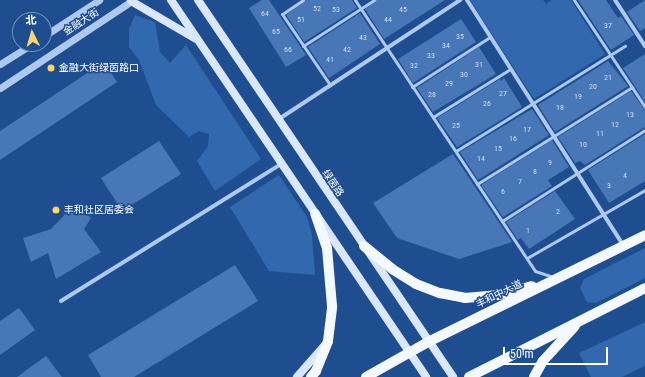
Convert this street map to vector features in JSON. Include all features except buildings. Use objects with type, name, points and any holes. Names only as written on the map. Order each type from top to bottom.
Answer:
[{"type":"main road","points":[[171,0],[426,377]]},
{"type":"main road","name":"绿茵路","points":[[198,0],[453,377]]},
{"type":"main road","points":[[132,1],[198,40]]},
{"type":"main road","points":[[311,377],[316,370],[328,341],[332,306],[331,275],[327,248],[315,214]]},
{"type":"main road","name":"丰和中大道","points":[[366,377],[428,342],[645,235]]},
{"type":"main road","points":[[364,246],[392,269],[416,284],[440,293],[465,298],[499,296],[556,279]]},
{"type":"main road","points":[[470,377],[645,288]]},
{"type":"main road","points":[[534,377],[543,361],[580,321]]},
{"type":"main road","points":[[297,377],[328,341]]},
{"type":"street","name":"金融大街","points":[[52,31],[99,0]]},
{"type":"street","points":[[278,119],[460,0]]},
{"type":"street","points":[[467,0],[623,246]]},
{"type":"street","points":[[615,0],[645,46]]},
{"type":"street","name":"金融大街","points":[[0,88],[132,1]]},
{"type":"street","points":[[0,64],[19,52]]},
{"type":"street","points":[[61,301],[281,164]]},
{"type":"lane","points":[[303,0],[282,14],[330,85]]},
{"type":"lane","points":[[355,0],[386,49],[456,151],[535,271],[556,279]]},
{"type":"lane","points":[[303,46],[374,0]]},
{"type":"lane","points":[[574,0],[645,107]]},
{"type":"lane","points":[[412,88],[490,37]]},
{"type":"lane","points":[[456,151],[625,46]]},
{"type":"lane","points":[[433,117],[510,69]]},
{"type":"lane","points":[[477,184],[632,87]]},
{"type":"lane","points":[[502,221],[645,130]]},
{"type":"lane","points":[[527,258],[645,190]]},
{"type":"shaded area","points":[[470,0],[543,0],[546,4],[552,0],[571,0],[605,54],[534,99]]},
{"type":"shaded area","points":[[135,15],[155,22],[160,52],[170,63],[186,45],[261,159],[215,191],[197,161],[208,146],[209,134],[199,131],[189,137],[156,105],[139,60],[129,47],[129,29]]},
{"type":"shaded area","points":[[279,175],[307,217],[312,235],[315,275],[269,271],[230,207]]},
{"type":"shaded area","points":[[645,248],[645,278],[596,303],[587,302],[580,288],[584,279]]},
{"type":"shaded area","points":[[645,322],[645,366],[622,377],[591,377],[579,353]]},
{"type":"place","name":"金融大街绿茵路口","points":[[51,68]]},
{"type":"place","name":"丰和社区居委会","points":[[56,210]]}]
